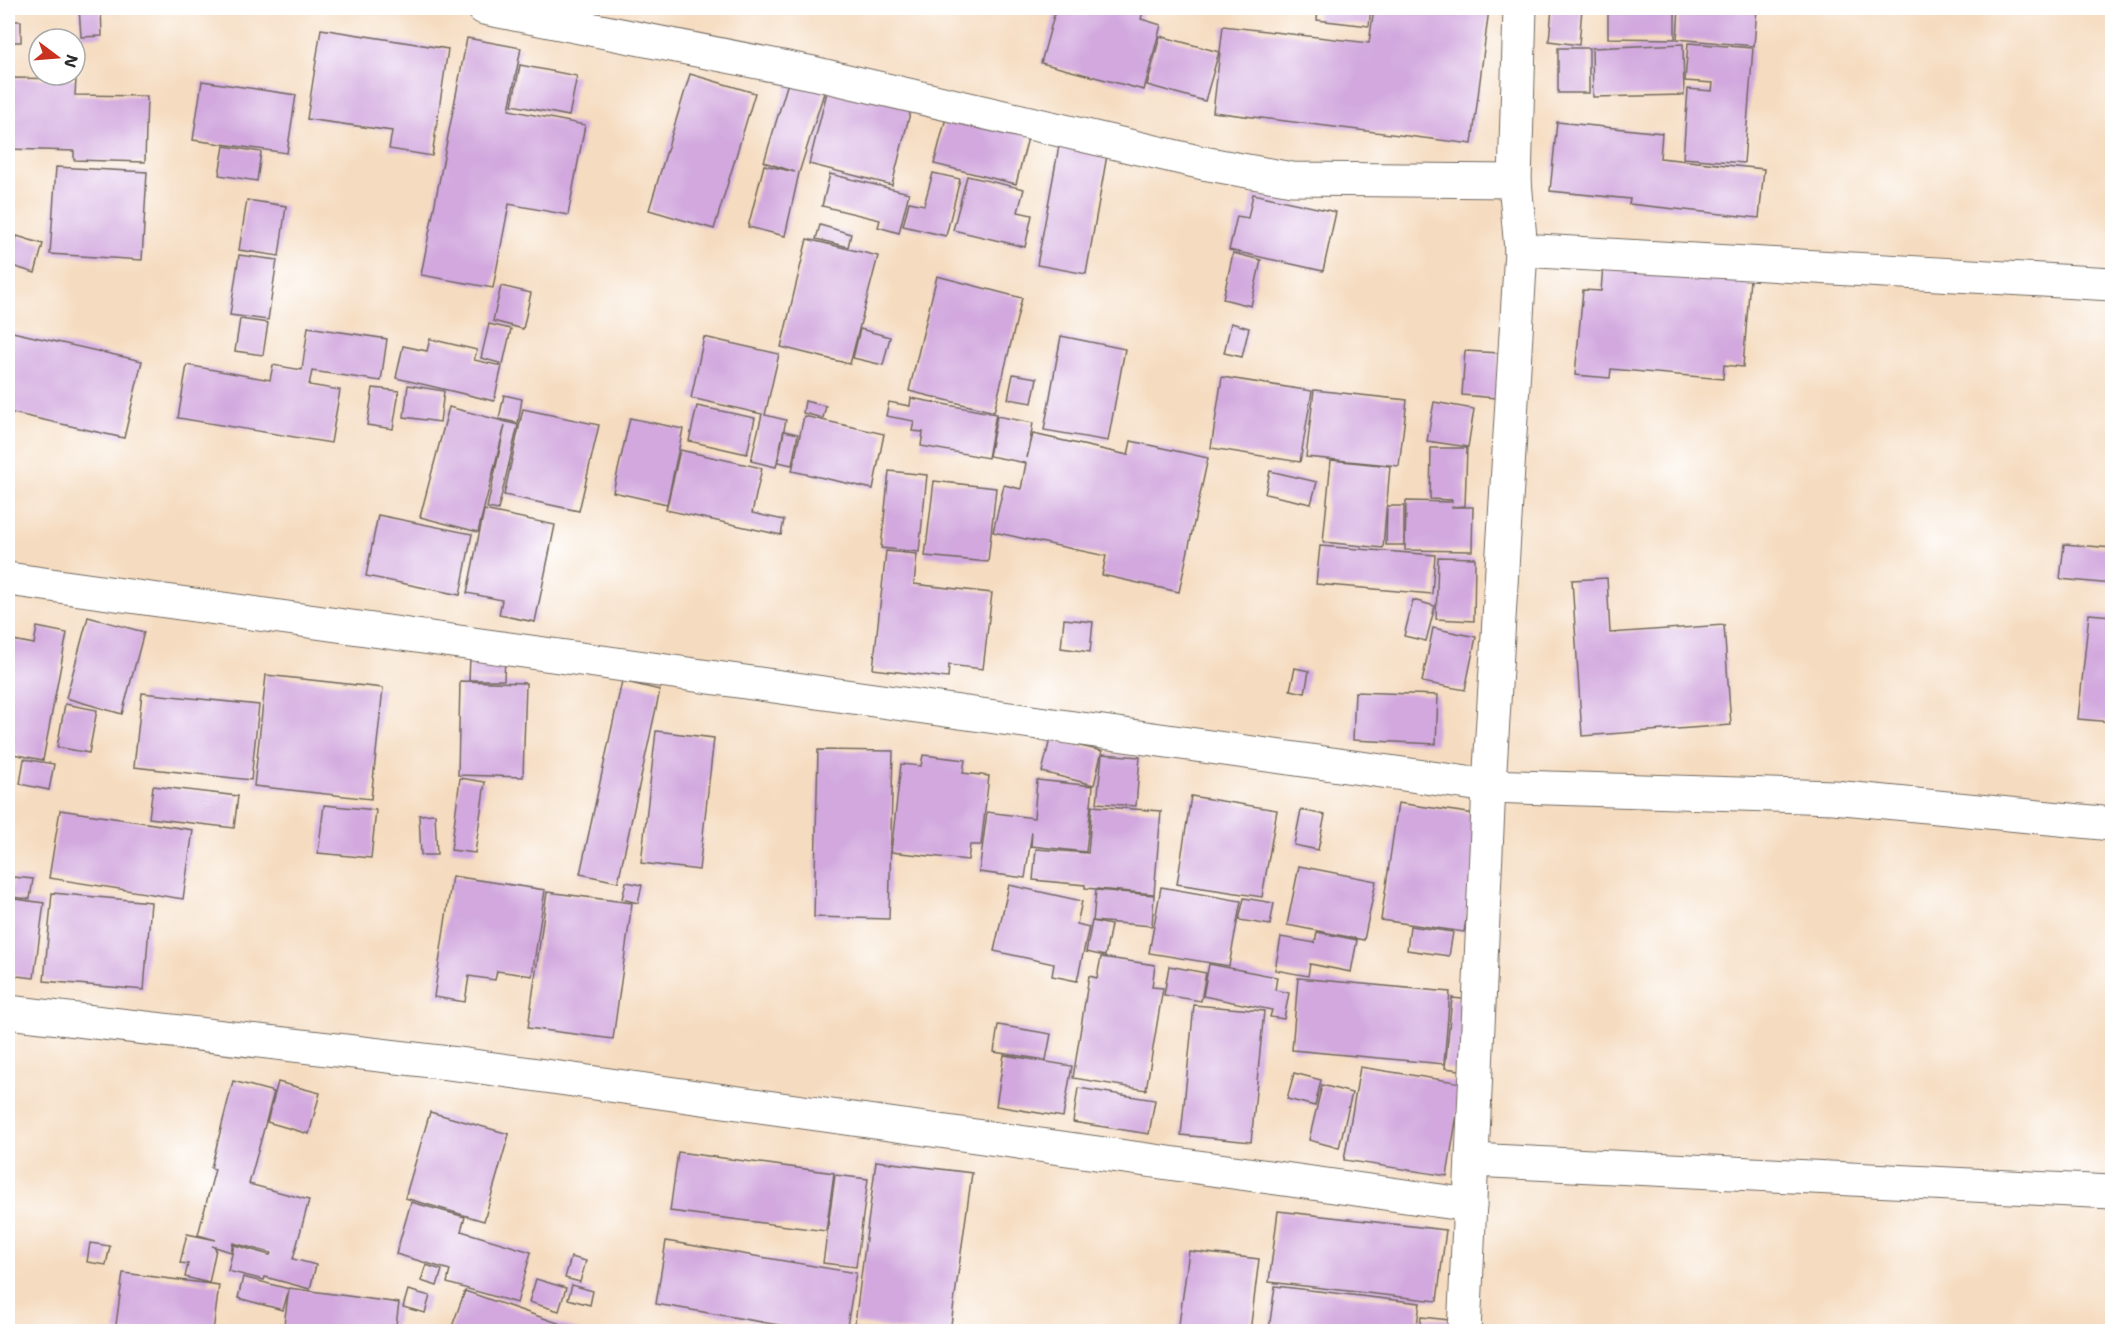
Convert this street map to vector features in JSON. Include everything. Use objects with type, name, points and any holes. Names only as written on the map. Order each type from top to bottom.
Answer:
[{"type":"street","points":[[484,8],[813,73],[1203,163],[1292,178],[1515,181]]},
{"type":"street","points":[[1464,1332],[1489,786],[1521,249],[1515,181],[1520,8]]},
{"type":"street","points":[[1521,249],[2112,284]]},
{"type":"street","points":[[8,579],[1489,786],[1834,797],[2112,824]]},
{"type":"street","points":[[8,1012],[466,1065],[1470,1204]]},
{"type":"street","points":[[1472,1160],[2112,1192]]},
{"type":"building","points":[[79,8],[101,8],[102,36],[87,37],[87,27],[80,27]]},
{"type":"building","points":[[1056,8],[1144,8],[1141,19],[1161,25],[1144,90],[1041,63]]},
{"type":"building","points":[[1318,8],[1371,8],[1369,26],[1317,20]]},
{"type":"building","points":[[1374,8],[1489,9],[1472,144],[1213,112],[1223,26],[1369,43]]},
{"type":"building","points":[[1552,8],[1582,8],[1579,45],[1549,41]]},
{"type":"building","points":[[1608,8],[1675,8],[1675,39],[1608,38]]},
{"type":"building","points":[[1679,8],[1757,8],[1754,46],[1677,39]]},
{"type":"building","points":[[8,21],[21,21],[21,42],[8,42]]},
{"type":"building","points":[[321,29],[448,49],[432,156],[389,149],[392,131],[307,119]]},
{"type":"building","points":[[1160,36],[1219,52],[1205,101],[1147,85]]},
{"type":"building","points":[[467,38],[521,48],[509,110],[585,125],[568,215],[509,204],[493,288],[421,275]]},
{"type":"building","points":[[1688,43],[1753,48],[1744,163],[1683,158],[1688,89],[1712,91],[1713,83],[1685,81]]},
{"type":"building","points":[[1683,44],[1684,95],[1593,97],[1592,48]]},
{"type":"building","points":[[1558,48],[1589,48],[1589,93],[1558,93]]},
{"type":"building","points":[[520,65],[577,76],[569,116],[512,105]]},
{"type":"building","points":[[792,69],[828,80],[799,173],[785,236],[748,227],[764,165],[795,172],[764,162]]},
{"type":"building","points":[[690,74],[755,93],[714,229],[649,210]]},
{"type":"building","points":[[8,78],[27,78],[27,87],[76,87],[75,95],[147,96],[145,162],[74,160],[74,151],[8,149]]},
{"type":"building","points":[[202,81],[296,95],[287,153],[193,140]]},
{"type":"building","points":[[829,84],[912,105],[892,185],[809,164]]},
{"type":"building","points":[[949,106],[1031,126],[1016,184],[934,164]]},
{"type":"building","points":[[1557,122],[1662,133],[1660,158],[1764,169],[1759,218],[1629,204],[1630,199],[1550,191]]},
{"type":"building","points":[[1061,135],[1109,144],[1086,274],[1037,265]]},
{"type":"building","points":[[224,146],[261,152],[257,181],[219,175]]},
{"type":"building","points":[[56,167],[147,172],[142,260],[50,254]]},
{"type":"building","points":[[933,173],[960,179],[946,236],[903,226],[909,202],[924,205]]},
{"type":"building","points":[[830,174],[909,193],[899,233],[878,227],[880,220],[822,206]]},
{"type":"building","points":[[967,176],[1024,189],[1018,212],[1032,215],[1025,247],[953,230]]},
{"type":"building","points":[[1253,194],[1336,212],[1323,271],[1229,250],[1237,216],[1248,218]]},
{"type":"building","points":[[247,200],[286,206],[279,256],[239,250]]},
{"type":"building","points":[[820,225],[851,234],[848,247],[816,239]]},
{"type":"building","points":[[17,236],[43,244],[35,273],[9,265]]},
{"type":"building","points":[[807,239],[878,256],[850,364],[781,347]]},
{"type":"building","points":[[1233,253],[1261,260],[1251,306],[1223,299]]},
{"type":"building","points":[[239,255],[277,260],[268,320],[230,315]]},
{"type":"building","points":[[1603,266],[1750,279],[1743,367],[1724,365],[1723,379],[1611,369],[1610,378],[1575,375],[1583,290],[1601,291]]},
{"type":"building","points":[[937,276],[1022,298],[994,412],[909,391]]},
{"type":"building","points":[[501,286],[531,293],[523,329],[493,321]]},
{"type":"building","points":[[240,319],[268,323],[263,355],[235,351]]},
{"type":"building","points":[[1231,323],[1249,328],[1242,357],[1224,353]]},
{"type":"building","points":[[489,324],[511,329],[503,364],[481,358]]},
{"type":"building","points":[[308,327],[387,339],[381,381],[312,371],[309,385],[340,390],[331,443],[178,418],[187,365],[270,380],[273,365],[302,370]]},
{"type":"building","points":[[860,329],[890,337],[883,365],[853,358]]},
{"type":"building","points":[[8,331],[142,361],[124,438],[8,412]]},
{"type":"building","points":[[1061,336],[1125,349],[1108,441],[1044,430]]},
{"type":"building","points":[[704,337],[779,354],[765,415],[786,420],[776,467],[751,461],[762,414],[691,398]]},
{"type":"building","points":[[430,339],[477,350],[474,360],[502,366],[494,401],[396,378],[403,346],[427,351]]},
{"type":"building","points":[[1465,351],[1499,353],[1496,398],[1462,395]]},
{"type":"building","points":[[1013,374],[1037,378],[1032,403],[1008,399]]},
{"type":"building","points":[[1222,377],[1312,391],[1300,462],[1211,448]]},
{"type":"building","points":[[408,385],[444,391],[440,422],[404,417]]},
{"type":"building","points":[[373,388],[399,391],[393,429],[367,425]]},
{"type":"building","points":[[1314,390],[1407,400],[1399,466],[1306,457]]},
{"type":"building","points":[[504,395],[522,399],[518,423],[499,419]]},
{"type":"building","points":[[911,398],[996,414],[988,458],[921,446],[923,432],[912,431],[914,421],[886,416],[889,402],[910,406]]},
{"type":"building","points":[[805,401],[826,406],[823,418],[803,413]]},
{"type":"building","points":[[1434,402],[1474,409],[1468,447],[1427,441]]},
{"type":"building","points":[[697,406],[755,418],[747,454],[689,441]]},
{"type":"building","points":[[449,407],[518,425],[498,510],[487,508],[505,425],[478,532],[420,517]]},
{"type":"building","points":[[523,409],[599,425],[579,511],[504,495]]},
{"type":"building","points":[[804,416],[884,434],[873,489],[792,471]]},
{"type":"building","points":[[997,416],[1033,423],[1027,458],[1033,434],[1128,455],[1131,441],[1208,458],[1179,592],[1102,575],[1106,556],[993,532],[1004,485],[1021,489],[1026,463],[989,456]]},
{"type":"building","points":[[630,418],[683,429],[667,504],[613,492]]},
{"type":"building","points":[[784,431],[798,434],[792,465],[778,462]]},
{"type":"building","points":[[1431,448],[1467,448],[1465,506],[1451,507],[1473,507],[1472,551],[1405,550],[1406,501],[1452,502],[1452,500],[1430,499]]},
{"type":"building","points":[[680,450],[762,468],[752,513],[784,520],[781,535],[666,510]]},
{"type":"building","points":[[1331,460],[1390,466],[1383,548],[1323,542]]},
{"type":"building","points":[[889,471],[927,475],[919,552],[881,548]]},
{"type":"building","points":[[1270,471],[1317,482],[1311,504],[1265,494]]},
{"type":"building","points":[[934,481],[996,488],[988,562],[925,556]]},
{"type":"building","points":[[1387,506],[1404,506],[1404,545],[1386,545]]},
{"type":"building","points":[[484,510],[555,525],[535,622],[499,615],[502,600],[467,593]]},
{"type":"building","points":[[378,515],[472,534],[460,595],[366,576]]},
{"type":"building","points":[[2064,544],[2112,548],[2112,584],[2060,579]]},
{"type":"building","points":[[1320,546],[1435,555],[1432,594],[1316,584]]},
{"type":"building","points":[[886,551],[917,554],[914,584],[992,593],[983,669],[949,665],[948,678],[873,669]]},
{"type":"building","points":[[1438,557],[1475,558],[1474,621],[1436,619]]},
{"type":"building","points":[[1607,578],[1610,633],[1724,625],[1731,725],[1582,736],[1572,580]]},
{"type":"building","points":[[1413,600],[1435,606],[1426,641],[1404,636]]},
{"type":"building","points":[[2089,614],[2112,616],[2112,722],[2078,719]]},
{"type":"building","points":[[88,617],[144,632],[122,714],[66,698]]},
{"type":"building","points":[[1064,619],[1093,622],[1090,652],[1061,648]]},
{"type":"building","points":[[37,627],[67,633],[43,760],[8,753],[8,639],[34,644]]},
{"type":"building","points":[[1433,628],[1476,637],[1465,690],[1422,682]]},
{"type":"building","points":[[470,657],[505,657],[504,680],[469,680]]},
{"type":"building","points":[[1295,668],[1309,671],[1305,693],[1290,690]]},
{"type":"building","points":[[266,675],[383,688],[371,799],[254,786]]},
{"type":"building","points":[[460,681],[526,683],[523,777],[458,775]]},
{"type":"building","points":[[622,681],[660,690],[618,882],[580,874]]},
{"type":"building","points":[[1355,692],[1438,695],[1436,744],[1353,740]]},
{"type":"building","points":[[142,693],[259,705],[251,780],[134,767]]},
{"type":"building","points":[[65,704],[97,710],[89,753],[57,747]]},
{"type":"building","points":[[656,731],[714,738],[699,870],[641,863]]},
{"type":"building","points":[[1050,739],[1102,751],[1094,785],[1042,772]]},
{"type":"building","points":[[818,750],[893,751],[889,919],[814,917]]},
{"type":"building","points":[[1102,754],[1140,757],[1136,806],[1097,803]]},
{"type":"building","points":[[923,755],[965,760],[963,773],[989,776],[981,845],[970,845],[968,860],[891,852],[901,764],[921,766]]},
{"type":"building","points":[[24,759],[54,764],[49,790],[20,784]]},
{"type":"building","points":[[460,778],[485,782],[475,853],[451,850]]},
{"type":"building","points":[[1037,780],[1093,786],[1086,852],[1031,846],[1032,832],[1025,878],[979,872],[987,812],[1034,818]]},
{"type":"building","points":[[153,786],[238,796],[234,828],[149,818]]},
{"type":"building","points":[[1191,796],[1277,810],[1262,897],[1177,884]]},
{"type":"building","points":[[1398,803],[1482,815],[1464,932],[1381,920]]},
{"type":"building","points":[[324,805],[376,810],[371,858],[318,853]]},
{"type":"building","points":[[1092,806],[1161,811],[1154,894],[1085,888],[1085,885],[1033,880],[1036,849],[1088,853]]},
{"type":"building","points":[[60,810],[193,830],[183,899],[49,878]]},
{"type":"building","points":[[1301,810],[1325,815],[1318,850],[1294,845]]},
{"type":"building","points":[[435,814],[437,855],[421,855],[419,815]]},
{"type":"building","points":[[1299,866],[1376,881],[1364,940],[1287,925]]},
{"type":"building","points":[[452,876],[545,890],[532,976],[497,971],[495,980],[469,976],[465,1002],[434,997]]},
{"type":"building","points":[[13,877],[33,879],[30,899],[10,897]]},
{"type":"building","points":[[626,882],[642,885],[638,903],[622,899]]},
{"type":"building","points":[[1009,885],[1082,901],[1077,924],[1089,927],[1077,981],[1052,976],[1054,964],[994,951]]},
{"type":"building","points":[[1161,887],[1241,901],[1229,966],[1149,953]]},
{"type":"building","points":[[1096,890],[1154,895],[1152,926],[1093,921]]},
{"type":"building","points":[[547,892],[632,903],[613,1039],[528,1028]]},
{"type":"building","points":[[52,893],[151,902],[144,990],[44,981]]},
{"type":"building","points":[[8,898],[44,903],[34,978],[8,975]]},
{"type":"building","points":[[1244,898],[1274,903],[1270,925],[1239,920]]},
{"type":"building","points":[[1092,921],[1111,925],[1105,956],[1086,952]]},
{"type":"building","points":[[1410,926],[1453,932],[1449,956],[1407,950]]},
{"type":"building","points":[[1317,932],[1357,940],[1351,972],[1310,964],[1308,976],[1275,970],[1281,937],[1315,943]]},
{"type":"building","points":[[1101,957],[1155,965],[1152,987],[1163,988],[1146,1090],[1073,1078],[1089,976],[1097,978]]},
{"type":"building","points":[[1209,964],[1277,977],[1275,990],[1289,993],[1284,1019],[1270,1017],[1272,1010],[1203,996]]},
{"type":"building","points":[[1169,966],[1206,973],[1201,1001],[1164,995]]},
{"type":"building","points":[[1298,978],[1450,992],[1444,1064],[1292,1050]]},
{"type":"building","points":[[1452,998],[1482,1001],[1475,1072],[1445,1068]]},
{"type":"building","points":[[1194,1005],[1264,1011],[1251,1142],[1181,1135]]},
{"type":"building","points":[[998,1025],[1051,1034],[1046,1060],[994,1052]]},
{"type":"building","points":[[1004,1055],[1072,1066],[1063,1117],[996,1106]]},
{"type":"building","points":[[1360,1067],[1462,1083],[1447,1176],[1344,1160]]},
{"type":"building","points":[[1294,1073],[1321,1080],[1315,1106],[1287,1099]]},
{"type":"building","points":[[233,1081],[274,1092],[249,1184],[309,1200],[293,1259],[316,1265],[310,1289],[265,1277],[264,1280],[228,1271],[234,1245],[270,1255],[271,1253],[233,1243],[231,1252],[212,1246],[216,1249],[209,1283],[185,1277],[188,1264],[180,1263],[187,1234],[216,1240],[198,1235],[215,1169],[211,1168]]},
{"type":"building","points":[[278,1082],[320,1093],[309,1134],[267,1122]]},
{"type":"building","points":[[1322,1085],[1352,1093],[1339,1148],[1309,1140]]},
{"type":"building","points":[[1078,1088],[1155,1100],[1149,1134],[1073,1122]]},
{"type":"building","points":[[430,1112],[509,1134],[484,1221],[405,1198]]},
{"type":"building","points":[[678,1152],[834,1173],[826,1231],[670,1211]]},
{"type":"building","points":[[876,1161],[972,1173],[950,1332],[921,1332],[855,1323]]},
{"type":"building","points":[[835,1175],[868,1179],[856,1267],[823,1263]]},
{"type":"building","points":[[411,1202],[465,1217],[461,1231],[531,1252],[517,1303],[447,1283],[450,1270],[396,1254]]},
{"type":"building","points":[[1278,1211],[1446,1230],[1437,1301],[1269,1282]]},
{"type":"building","points":[[666,1241],[856,1273],[846,1332],[820,1332],[656,1304]]},
{"type":"building","points":[[90,1243],[110,1246],[106,1265],[87,1262]]},
{"type":"building","points":[[1189,1251],[1259,1259],[1250,1332],[1178,1332]]},
{"type":"building","points":[[571,1257],[586,1261],[580,1282],[565,1278]]},
{"type":"building","points":[[426,1265],[442,1270],[437,1286],[421,1281]]},
{"type":"building","points":[[123,1273],[219,1285],[213,1332],[115,1332]]},
{"type":"building","points":[[243,1277],[289,1289],[283,1310],[238,1298]]},
{"type":"building","points":[[536,1279],[566,1288],[559,1311],[529,1302]]},
{"type":"building","points":[[572,1285],[593,1291],[590,1305],[568,1299]]},
{"type":"building","points":[[1275,1286],[1420,1303],[1416,1332],[1287,1332],[1269,1329]]},
{"type":"building","points":[[289,1288],[399,1303],[395,1332],[283,1332]]},
{"type":"building","points":[[408,1290],[430,1296],[425,1313],[403,1307]]},
{"type":"building","points":[[465,1291],[581,1331],[581,1332],[450,1332]]},
{"type":"building","points":[[1421,1317],[1459,1321],[1458,1332],[1419,1332]]}]
